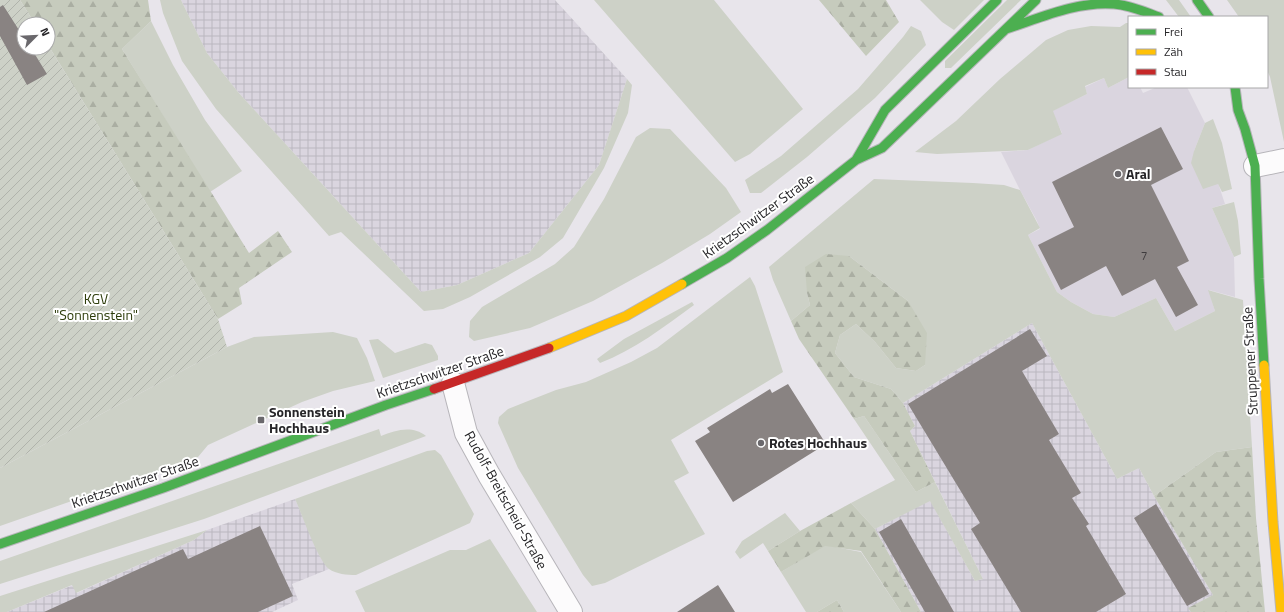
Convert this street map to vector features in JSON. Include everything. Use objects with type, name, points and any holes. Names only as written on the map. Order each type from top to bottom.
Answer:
[{"type":"main road","name":"Krietzschwitzer Straße","points":[[856,160],[885,110],[997,0]]},
{"type":"main road","name":"Krietzschwitzer Straße","points":[[0,544],[163,488],[386,405],[561,344],[626,316],[727,258],[767,230],[856,160],[882,148],[1036,0]]},
{"type":"main road","points":[[1197,0],[1208,16]]},
{"type":"main road","points":[[1006,29],[1082,5],[1114,4],[1136,8],[1156,16]]},
{"type":"main road","points":[[1153,6],[1162,16]]},
{"type":"main road","name":"Struppener Straße","points":[[1235,88],[1238,110],[1255,166],[1259,279],[1273,522],[1281,612]]},
{"type":"main road","name":"Struppener Straße","points":[[1229,98],[1238,110]]},
{"type":"street","points":[[1255,166],[1284,160]]},
{"type":"street","name":"Rudolf-Breitscheid-Straße","points":[[453,382],[466,433],[570,612]]},
{"type":"shaded area","points":[[181,0],[555,0],[627,79],[599,165],[529,253],[457,285],[421,292],[238,92],[207,53]]},
{"type":"shaded area","points":[[1104,78],[1108,88],[1128,78],[1128,88],[1140,88],[1143,93],[1155,88],[1188,88],[1205,123],[1194,151],[1218,183],[1225,204],[1212,208],[1234,257],[1235,297],[1209,290],[1215,311],[1175,331],[1156,298],[1114,317],[1093,314],[1071,302],[1057,292],[1028,235],[1040,229],[1037,221],[1001,152],[1028,150],[1062,133],[1052,111],[1087,94],[1085,87]]},
{"type":"shaded area","points":[[1032,323],[1117,479],[1139,468],[1213,595],[1189,608],[1191,612],[921,612],[875,529],[930,500],[975,581],[983,579],[910,431],[915,426],[903,403]]},
{"type":"shaded area","points":[[295,499],[320,556],[329,569],[292,584],[298,600],[272,612],[7,612],[73,585],[77,593],[194,540],[207,530]]},
{"type":"green space","name":"KGV \"Sonnenstein\"","points":[[0,0],[20,0],[30,16],[16,16],[16,56],[55,56],[218,319],[227,347],[0,468]]},
{"type":"green space","points":[[20,0],[148,0],[151,21],[122,49],[249,253],[278,231],[292,252],[239,288],[242,304],[218,319],[55,56],[56,16],[30,16]]},
{"type":"green space","points":[[160,0],[181,0],[207,53],[238,92],[421,292],[457,285],[529,253],[599,165],[627,79],[632,85],[628,113],[604,168],[563,238],[540,257],[470,297],[443,309],[424,311],[341,232],[329,236],[216,109],[182,61],[163,13]]},
{"type":"green space","points":[[594,0],[714,0],[803,109],[750,154],[735,162]]},
{"type":"green space","points":[[819,0],[886,0],[899,22],[866,56]]},
{"type":"green space","points":[[920,0],[984,0],[954,30],[942,22]]},
{"type":"green space","points":[[1007,0],[1021,0],[951,68],[945,68],[945,61]]},
{"type":"green space","points":[[1166,0],[1179,0],[1190,16],[1178,16]]},
{"type":"green space","points":[[1227,0],[1284,0],[1284,142],[1268,72],[1268,16],[1238,16]]},
{"type":"green space","points":[[151,21],[173,65],[205,120],[242,171],[210,192],[122,49]]},
{"type":"green space","points":[[1128,23],[1128,78],[1108,88],[1104,78],[1085,86],[1087,94],[1053,111],[1062,134],[1028,150],[937,154],[915,152],[956,121],[1000,79],[1046,40],[1068,30],[1091,26],[1120,27]]},
{"type":"green space","points":[[911,26],[921,31],[926,45],[875,98],[807,157],[761,193],[750,193],[745,180],[781,156],[858,89]]},
{"type":"green space","points":[[1213,119],[1222,143],[1232,189],[1222,192],[1218,184],[1203,189],[1191,163],[1205,123]]},
{"type":"green space","points":[[650,128],[670,129],[726,188],[741,212],[710,234],[662,263],[593,301],[530,328],[474,341],[469,337],[470,321],[482,307],[555,264],[574,247],[604,199],[636,137]]},
{"type":"green space","points":[[874,179],[1004,185],[1020,190],[1040,228],[1028,235],[1057,292],[1071,302],[1093,314],[1114,317],[1156,298],[1175,331],[1215,311],[1208,290],[1243,300],[1252,447],[1216,452],[1154,496],[1139,468],[1117,479],[1032,323],[903,403],[891,389],[854,377],[835,353],[840,335],[856,324],[875,342],[896,368],[916,371],[925,365],[908,301],[849,256],[807,293],[810,305],[791,321],[773,280],[769,267]]},
{"type":"green space","points":[[1234,202],[1238,221],[1241,254],[1234,257],[1212,208]]},
{"type":"green space","points":[[826,254],[849,256],[908,301],[927,333],[925,365],[916,371],[896,368],[875,342],[856,324],[840,335],[835,353],[854,377],[891,389],[903,403],[915,426],[910,431],[935,482],[916,492],[864,416],[854,419],[799,339],[791,321],[810,305],[807,293],[805,267]]},
{"type":"green space","points":[[750,277],[755,286],[783,372],[671,440],[689,473],[674,481],[705,534],[605,583],[592,586],[583,575],[518,468],[498,423],[499,417],[508,409],[556,390],[586,382],[631,362],[657,348]]},
{"type":"green space","points":[[692,302],[694,305],[637,345],[600,363],[597,359],[624,339]]},
{"type":"green space","points":[[333,332],[357,338],[367,358],[375,381],[333,391],[302,402],[208,445],[198,457],[0,526],[0,468],[227,347],[254,337]]},
{"type":"green space","points":[[378,339],[395,353],[425,343],[432,345],[438,356],[438,360],[383,378],[369,340]]},
{"type":"green space","points":[[864,416],[916,492],[935,482],[983,579],[975,581],[930,501],[875,529],[851,503],[895,480],[854,419]]},
{"type":"green space","points":[[379,429],[381,436],[398,430],[410,430],[426,436],[204,519],[0,584],[0,561]]},
{"type":"green space","points":[[1252,447],[1256,518],[1265,612],[1191,612],[1188,608],[1213,595],[1154,496],[1216,452]]},
{"type":"green space","points":[[435,450],[441,455],[474,514],[470,523],[356,575],[342,574],[329,569],[324,564],[315,546],[295,499],[427,451]]},
{"type":"green space","points":[[851,503],[875,529],[921,612],[901,612],[861,551],[825,546],[781,572],[768,551],[800,531]]},
{"type":"green space","points":[[785,513],[800,531],[768,551],[763,543],[740,559],[735,552],[742,541]]},
{"type":"green space","points":[[207,530],[194,540],[76,593],[72,585],[7,612],[0,612],[0,596]]},
{"type":"green space","points":[[490,539],[537,612],[365,612],[355,591],[450,550],[466,550]]},
{"type":"green space","points":[[825,545],[861,552],[901,612],[844,612],[837,600],[817,612],[806,612],[781,572]]},
{"type":"green space","points":[[837,600],[844,612],[817,612]]},
{"type":"building","points":[[3,5],[16,25],[16,56],[36,56],[47,74],[27,85],[0,36],[0,7]]},
{"type":"building","points":[[1161,127],[1183,169],[1151,185],[1189,261],[1177,267],[1198,305],[1176,317],[1155,279],[1122,296],[1106,266],[1061,290],[1038,245],[1074,227],[1052,182]]},
{"type":"building","points":[[1030,329],[1047,356],[1022,371],[1059,434],[1049,440],[1081,493],[1072,498],[1089,524],[1086,526],[1126,594],[1096,612],[1021,612],[971,529],[980,523],[908,404]]},
{"type":"building","name":"Rotes Hochhaus","points":[[788,384],[826,444],[733,502],[695,441],[710,432],[707,428],[770,389],[772,393]]},
{"type":"building","points":[[1156,504],[1209,594],[1187,606],[1134,518]]},
{"type":"building","points":[[901,519],[954,612],[925,612],[879,532]]},
{"type":"building","points":[[260,526],[293,596],[258,612],[44,612],[183,549],[188,559]]},
{"type":"building","points":[[718,585],[735,612],[677,612]]},
{"type":"traffic: fast","points":[[856,160],[885,110],[997,0]]},
{"type":"traffic: fast","points":[[682,284],[727,258],[767,230],[856,160],[882,148],[1036,0]]},
{"type":"traffic: fast","points":[[1197,0],[1208,16]]},
{"type":"traffic: fast","points":[[1006,29],[1045,15],[1086,5],[1114,4],[1137,9],[1156,16]]},
{"type":"traffic: fast","points":[[1235,88],[1238,110],[1255,166],[1264,365]]},
{"type":"traffic: fast","points":[[0,544],[163,488],[386,405],[434,389]]},
{"type":"traffic: slow","points":[[549,348],[626,316],[682,284]]},
{"type":"traffic: slow","points":[[1264,365],[1273,522],[1281,612]]},
{"type":"traffic: jam","points":[[434,389],[549,348]]},
{"type":"place","name":"Aral","points":[[1118,174]]},
{"type":"place","name":"Sonnenstein Hochhaus","points":[[261,420]]},
{"type":"place","name":"Rotes Hochhaus","points":[[761,443]]}]
